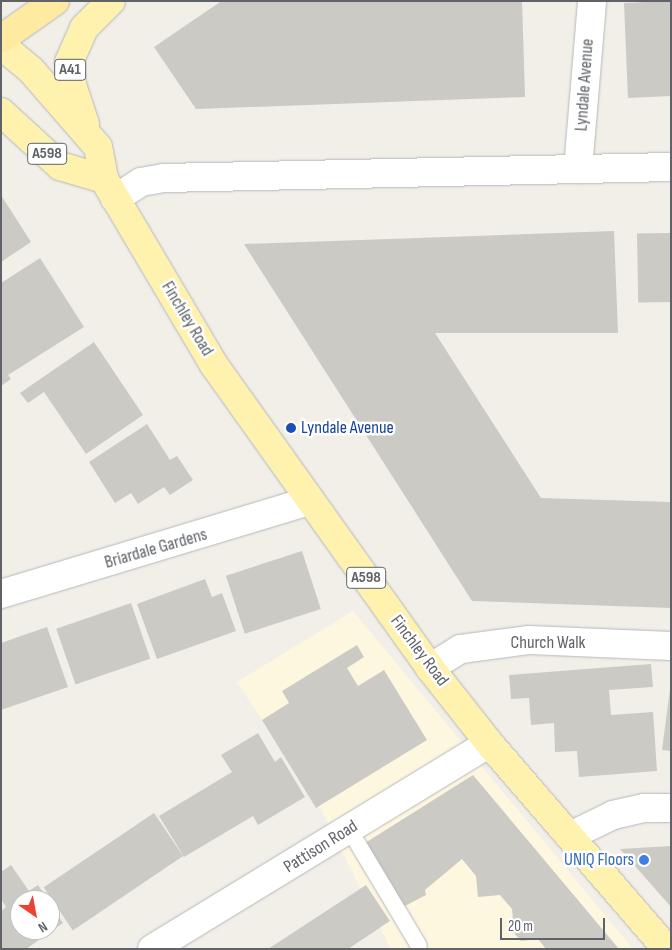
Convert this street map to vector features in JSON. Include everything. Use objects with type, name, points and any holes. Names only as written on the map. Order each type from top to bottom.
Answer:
[{"type":"highway","points":[[1,39],[56,1]]},
{"type":"main road","name":"A41","points":[[98,147],[72,85],[69,62],[84,28],[110,1]]},
{"type":"main road","name":"A598","points":[[1,45],[30,70],[98,147]]},
{"type":"main road","name":"A598","points":[[1,112],[60,166],[110,189]]},
{"type":"main road","name":"Finchley Road","points":[[98,147],[110,189],[214,365],[310,501],[430,668],[489,743],[667,949]]},
{"type":"street","name":"Lyndale Avenue","points":[[578,169],[592,1]]},
{"type":"street","points":[[110,189],[164,178],[671,167]]},
{"type":"street","name":"Briardale Gardens","points":[[1,594],[310,501]]},
{"type":"street","name":"Church Walk","points":[[430,668],[461,649],[529,640],[671,646]]},
{"type":"street","name":"Pattison Road","points":[[152,949],[489,743]]},
{"type":"street","points":[[570,836],[613,815],[644,808],[671,808]]},
{"type":"lane","points":[[349,829],[419,946]]},
{"type":"shaded area","points":[[353,611],[633,949],[388,949],[389,945],[320,808],[237,682]]},
{"type":"building","points":[[522,1],[525,97],[196,109],[154,47],[220,2]]},
{"type":"building","points":[[671,1],[671,96],[628,98],[624,3]]},
{"type":"building","points":[[1,195],[31,242],[1,262]]},
{"type":"building","points":[[614,231],[618,333],[435,333],[541,498],[671,502],[671,608],[472,601],[244,244]]},
{"type":"building","points":[[670,233],[671,302],[638,303],[637,234]]},
{"type":"building","points":[[40,258],[84,327],[8,375],[11,379],[1,386],[1,283]]},
{"type":"building","points":[[94,342],[143,415],[86,454],[44,392],[28,403],[20,393]]},
{"type":"building","points":[[147,424],[170,460],[177,456],[193,480],[170,495],[164,487],[138,504],[131,493],[115,503],[89,462]]},
{"type":"building","points":[[302,551],[321,609],[245,634],[226,576]]},
{"type":"building","points":[[205,579],[212,597],[222,593],[236,631],[157,659],[137,604]]},
{"type":"building","points":[[131,603],[150,659],[76,685],[56,629]]},
{"type":"building","points":[[47,627],[68,687],[1,710],[1,643]]},
{"type":"building","points":[[357,645],[364,657],[347,668],[358,686],[384,670],[427,740],[316,808],[262,720],[289,703],[282,691]]},
{"type":"building","points":[[651,664],[653,687],[609,690],[611,715],[653,712],[657,771],[579,777],[577,751],[555,752],[554,723],[531,725],[529,698],[511,699],[509,675]]},
{"type":"building","points":[[671,689],[671,751],[662,750]]},
{"type":"building","points":[[258,733],[275,762],[281,757],[305,797],[258,825],[253,816],[184,857],[159,816],[232,772],[221,755]]},
{"type":"building","points":[[473,775],[619,949],[546,949],[538,939],[521,941],[514,933],[512,909],[500,895],[478,897],[476,876],[462,859],[425,890],[426,895],[401,908],[365,843]]},
{"type":"building","points":[[154,813],[183,856],[73,930],[60,911],[60,890],[46,890],[44,887]]},
{"type":"building","points":[[671,846],[671,907],[620,849]]},
{"type":"building","points":[[11,865],[28,890],[10,890],[10,940],[39,940],[26,949],[1,949],[1,911],[6,907],[1,899],[1,872]]},
{"type":"building","points":[[38,885],[41,890],[30,890]]},
{"type":"building","points":[[366,885],[390,921],[348,949],[268,949]]},
{"type":"place","name":"Lyndale Avenue","points":[[291,428]]},
{"type":"place","name":"UNIQ Floors","points":[[644,860]]}]
